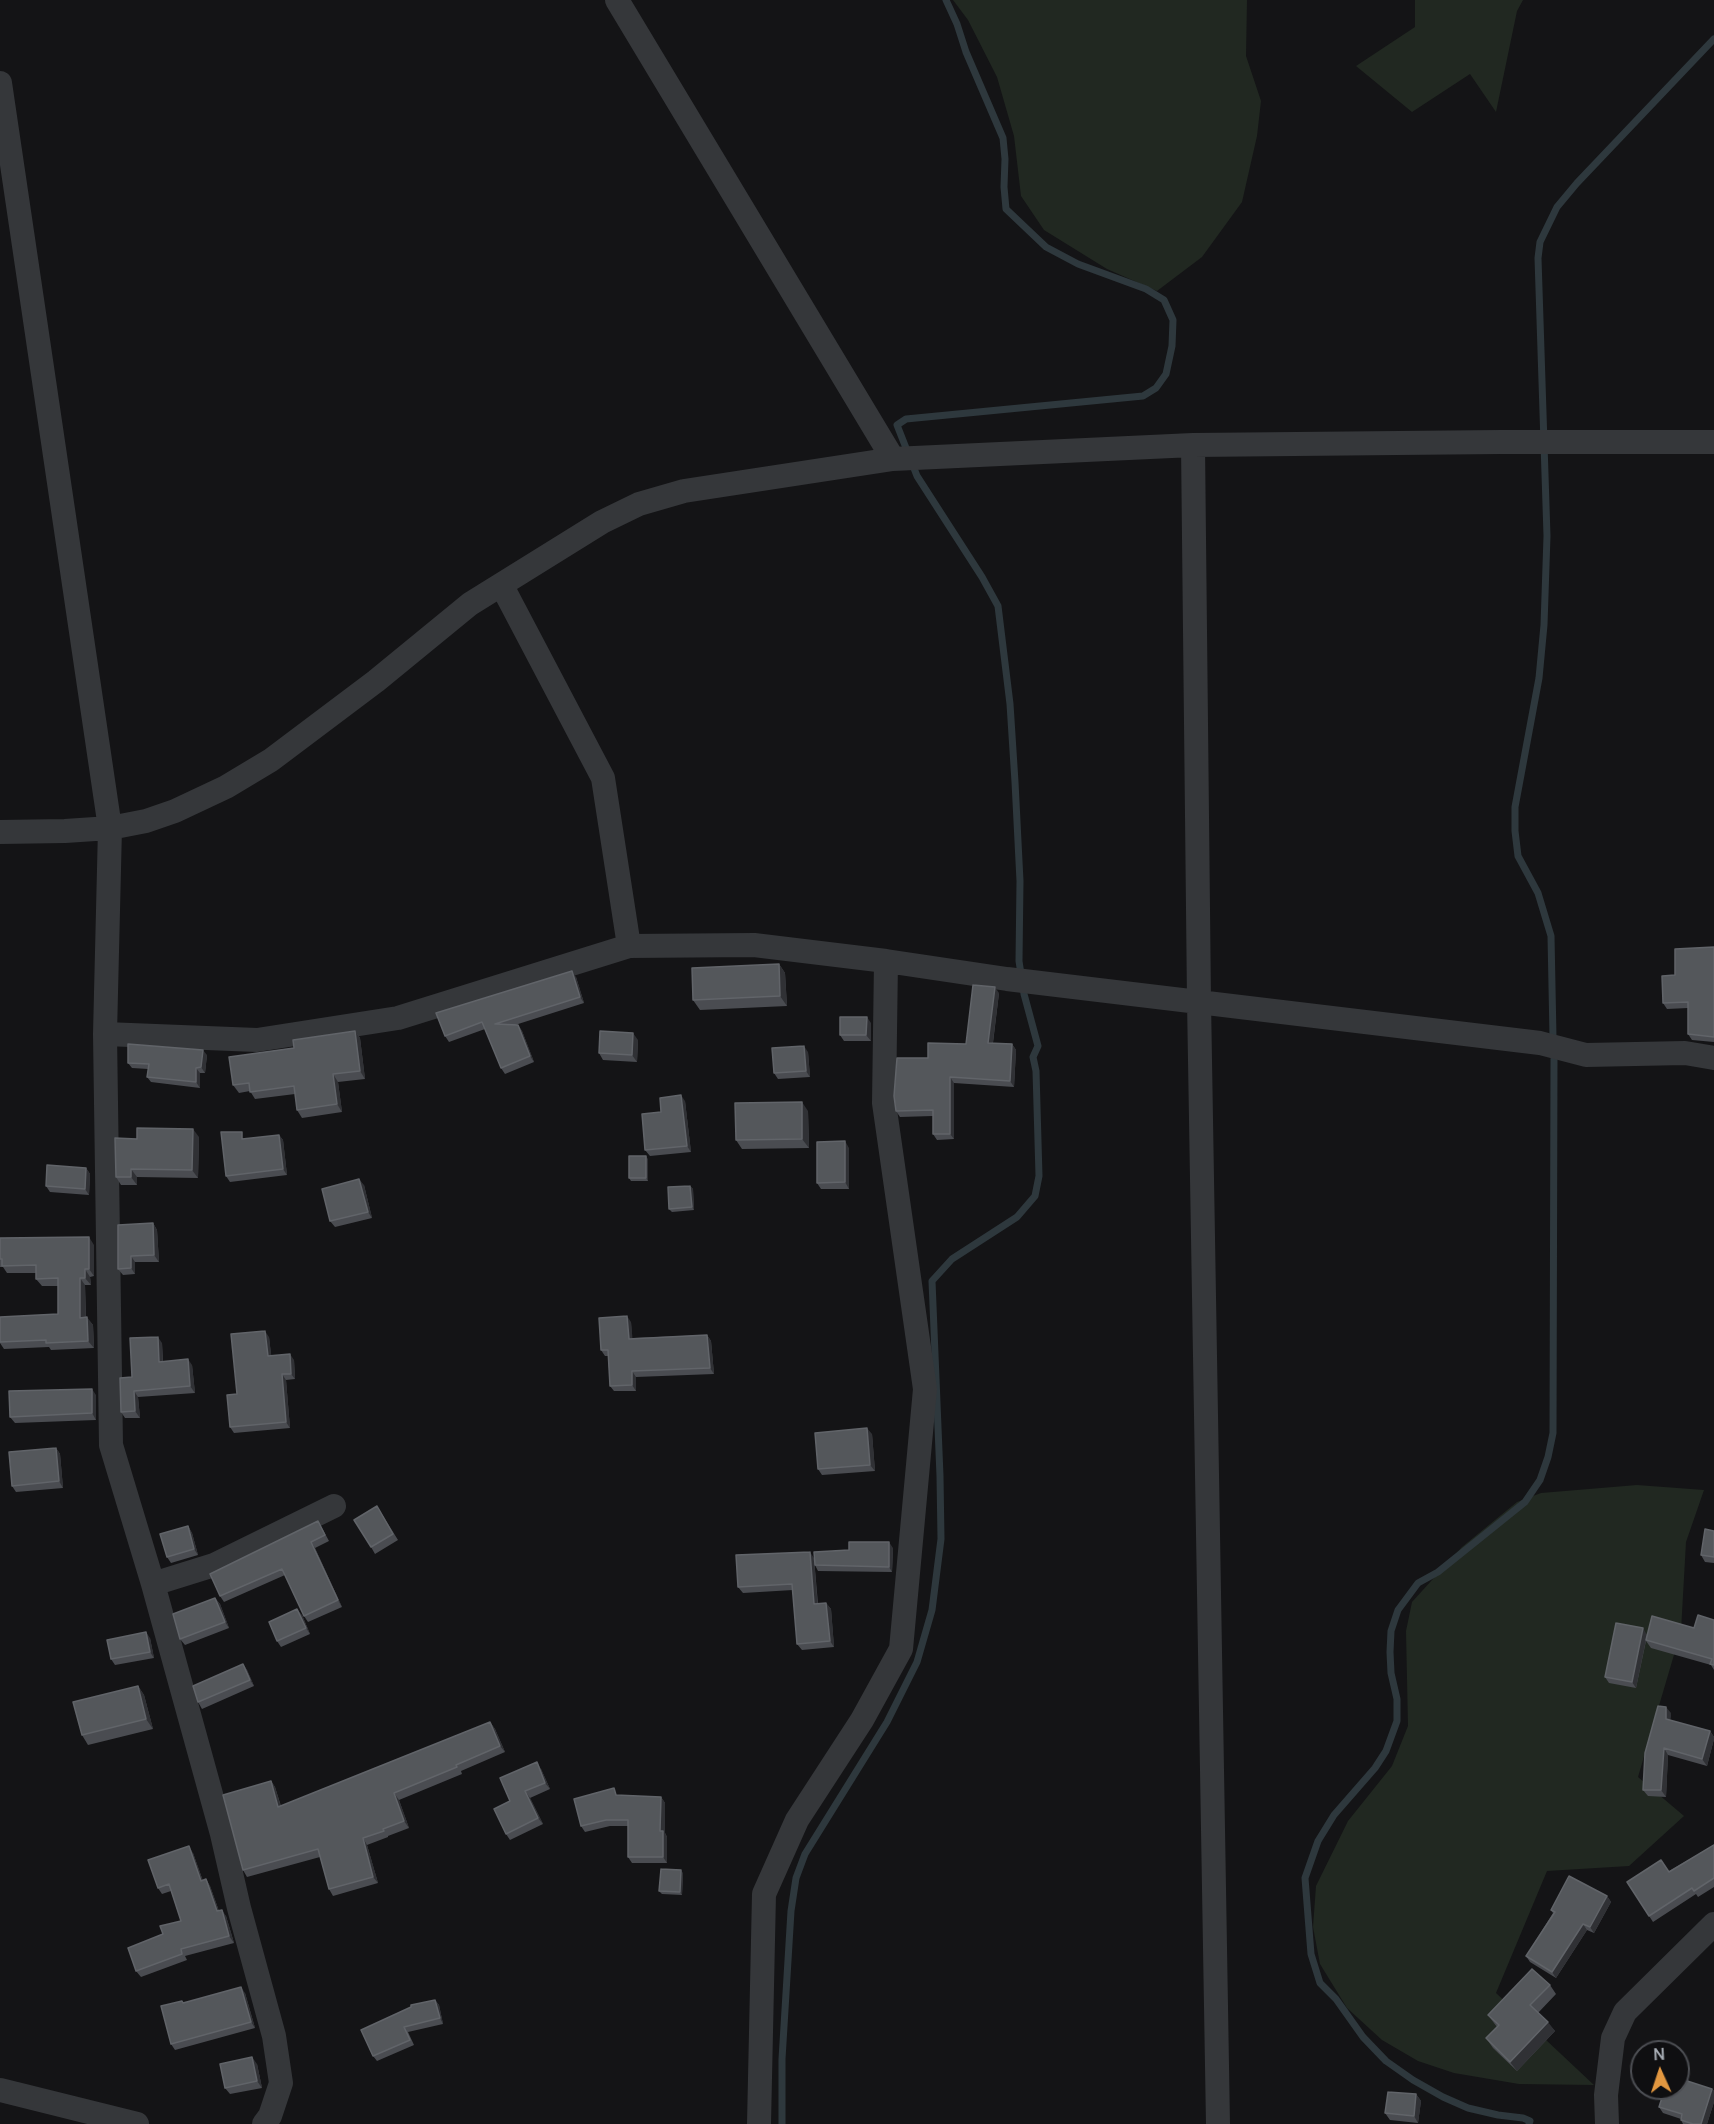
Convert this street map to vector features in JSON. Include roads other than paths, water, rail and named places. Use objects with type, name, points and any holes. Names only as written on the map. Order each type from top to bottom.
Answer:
[{"type":"street","points":[[617,0],[893,459]]},
{"type":"street","points":[[0,83],[110,828],[105,1034],[111,1445],[153,1584],[222,1834],[239,1908],[274,2036],[281,2083],[270,2116],[264,2124]]},
{"type":"street","points":[[0,832],[110,828],[146,821],[175,811],[226,787],[262,765],[376,681],[456,614],[602,522],[639,504],[684,491],[893,459],[1193,445],[1714,442]]},
{"type":"street","points":[[1193,445],[1199,1001],[1218,2124]]},
{"type":"street","points":[[502,586],[603,778],[629,946]]},
{"type":"street","points":[[105,1034],[258,1040],[398,1018],[629,946],[754,945],[1007,979],[1540,1043],[1586,1055],[1685,1053],[1714,1058]]},
{"type":"street","points":[[759,2124],[764,1894],[797,1820],[862,1720],[901,1649],[925,1389],[884,1103],[886,961]]},
{"type":"street","points":[[153,1584],[214,1565],[334,1506]]},
{"type":"street","points":[[1607,2124],[1606,2095],[1613,2038],[1625,2012],[1714,1924]]},
{"type":"street","points":[[0,2090],[137,2124]]},
{"type":"waterway","points":[[782,2124],[782,2059],[791,1911],[796,1878],[805,1854],[887,1722],[917,1662],[932,1610],[941,1539],[932,1281],[952,1259],[1017,1217],[1035,1196],[1039,1176],[1036,1071],[1033,1057],[1038,1046],[1024,994],[1019,961],[1020,881],[1015,782],[1010,704],[998,606],[917,476],[897,425],[906,419],[1143,396],[1156,388],[1166,374],[1172,346],[1173,320],[1164,300],[1146,289],[1078,264],[1046,247],[1006,209],[1003,138],[946,0]]},
{"type":"waterway","points":[[1553,1037],[1551,936],[1538,893],[1518,856],[1515,831],[1515,807],[1539,678],[1544,625],[1547,536],[1538,258],[1540,242],[1557,207],[1577,183],[1714,39]]},
{"type":"waterway","points":[[1529,2124],[1530,2121],[1523,2118],[1468,2108],[1443,2097],[1386,2061],[1363,2037],[1336,1999],[1320,1983],[1311,1954],[1305,1878],[1318,1841],[1334,1815],[1375,1768],[1386,1751],[1397,1721],[1397,1699],[1391,1673],[1390,1652],[1391,1631],[1398,1610],[1418,1583],[1438,1572],[1525,1502],[1540,1480],[1548,1457],[1553,1433],[1554,1059]]}]
